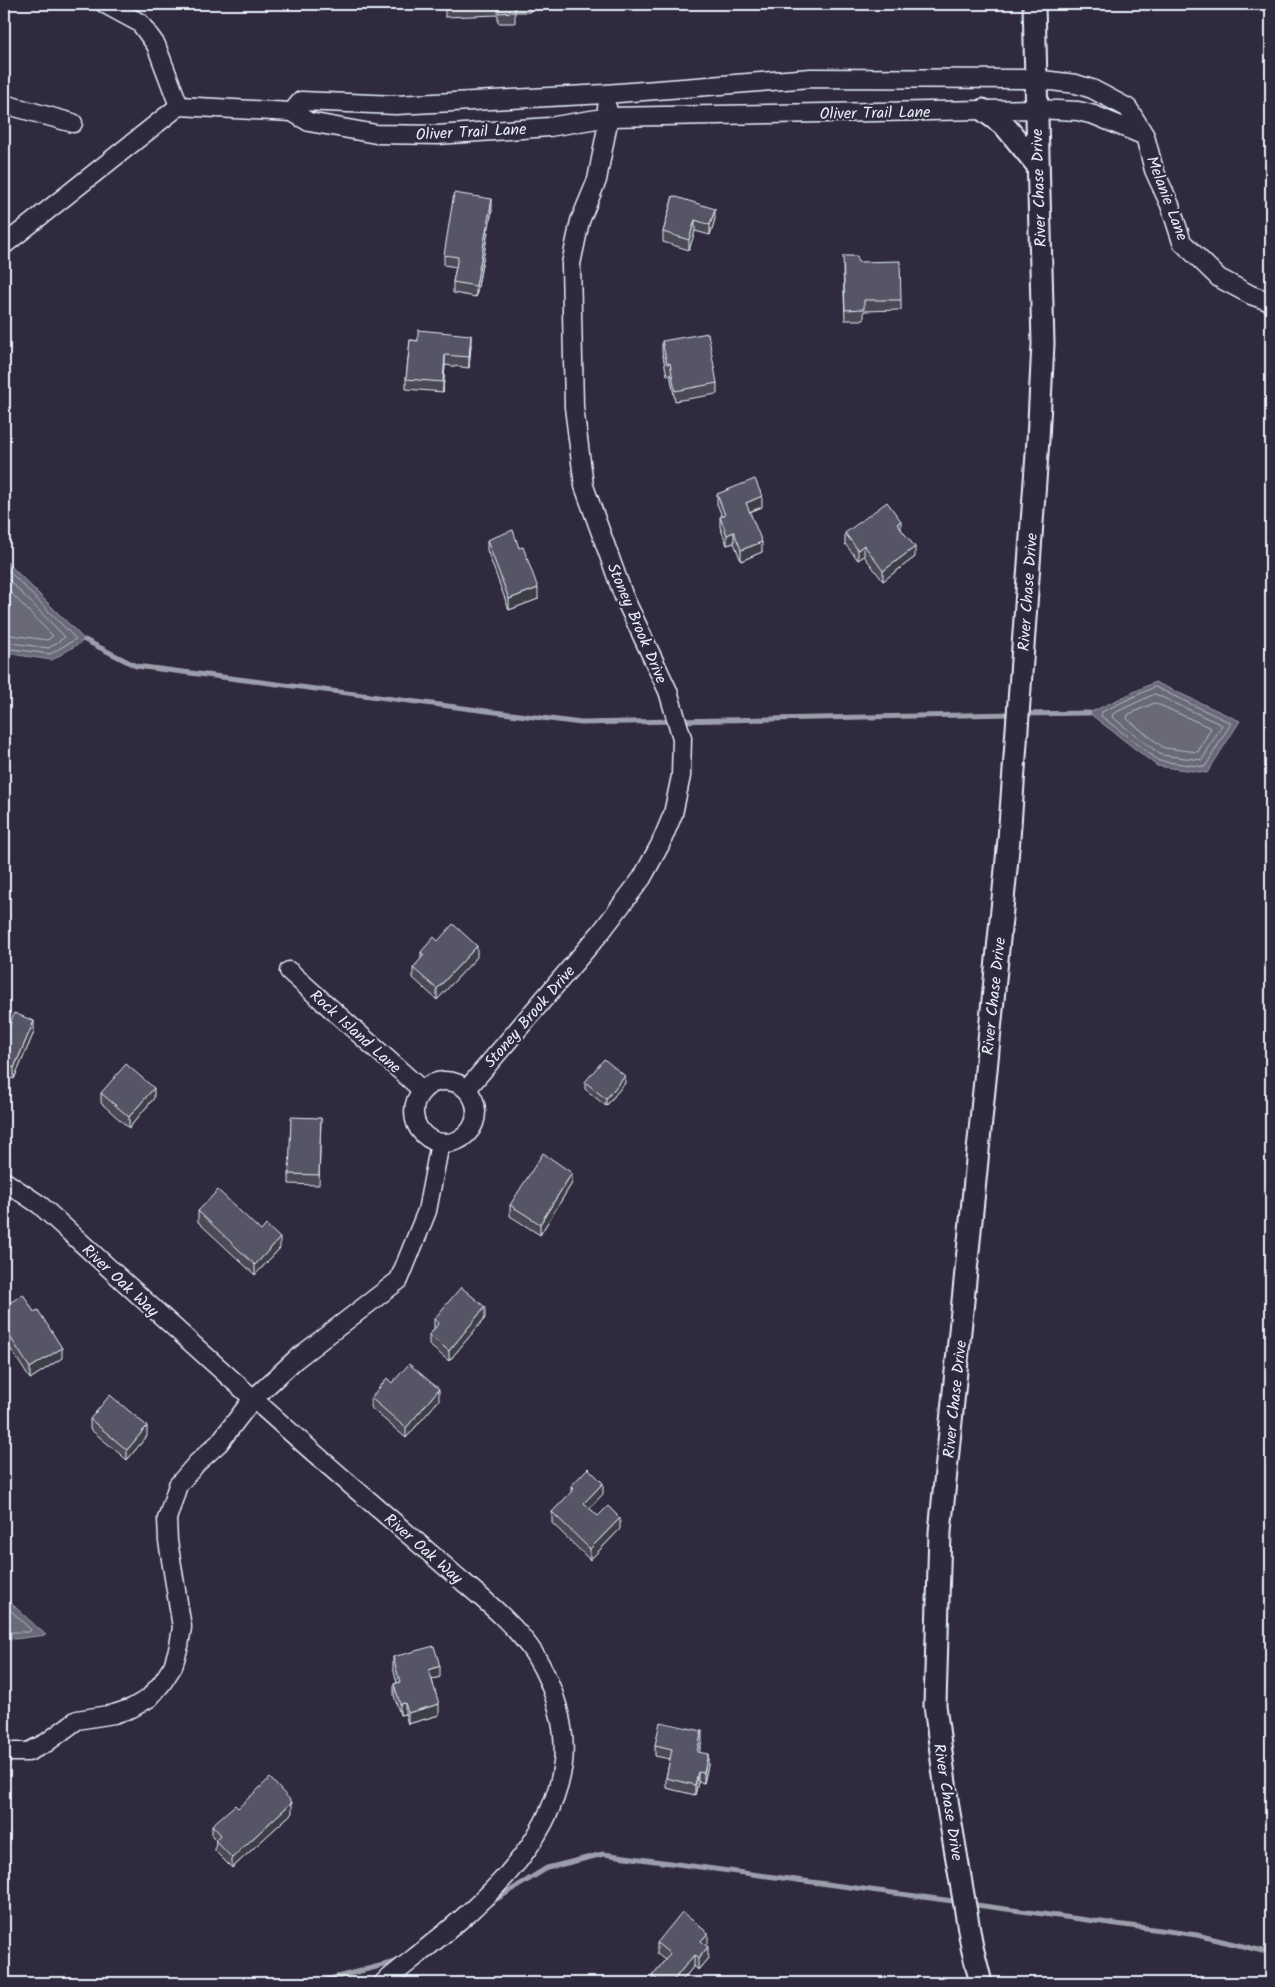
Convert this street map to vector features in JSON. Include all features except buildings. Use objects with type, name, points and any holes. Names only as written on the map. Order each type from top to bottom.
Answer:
[{"type":"street","points":[[105,4],[140,23],[156,45],[179,106]]},
{"type":"street","name":"River Chase Drive","points":[[981,1983],[972,1947],[948,1807],[935,1705],[940,1532],[1009,839],[1038,450],[1043,344],[1034,78],[1034,4]]},
{"type":"street","name":"Oliver Trail Lane","points":[[1034,78],[811,78],[605,94],[396,105],[389,120],[396,134],[437,135],[549,127],[609,117],[1036,109]]},
{"type":"street","name":"Melanie Lane","points":[[1034,78],[1076,84],[1092,89],[1128,108],[1146,136],[1154,170],[1170,205],[1182,242],[1219,278],[1251,295],[1271,302]]},
{"type":"street","name":"Stoney Brook Drive","points":[[467,1089],[601,932],[642,878],[660,845],[673,814],[681,776],[682,738],[668,690],[624,597],[584,486],[574,407],[571,264],[580,221],[597,180],[609,117],[605,94]]},
{"type":"street","points":[[292,112],[301,101],[396,105]]},
{"type":"street","points":[[4,104],[73,123]]},
{"type":"street","points":[[4,245],[179,106],[292,112],[309,122],[376,134],[396,134]]},
{"type":"street","name":"Melanie Lane","points":[[1036,109],[1078,111],[1094,115],[1146,136]]},
{"type":"street","points":[[983,110],[1005,126],[1038,166]]},
{"type":"street","name":"Rock Island Lane","points":[[289,971],[422,1090]]},
{"type":"street","points":[[449,1080],[467,1089],[477,1106],[474,1126],[460,1140],[450,1143],[440,1143],[423,1134],[414,1117],[417,1098],[422,1090],[439,1081],[449,1080]]},
{"type":"street","points":[[4,1752],[28,1752],[46,1743],[76,1720],[114,1714],[132,1708],[149,1698],[162,1683],[173,1666],[182,1627],[168,1541],[167,1519],[178,1485],[219,1443],[252,1400],[295,1360],[399,1280],[427,1210],[440,1143]]},
{"type":"street","name":"River Oak Way","points":[[4,1181],[40,1205],[252,1400],[495,1609],[534,1653],[552,1689],[562,1726],[563,1764],[546,1818],[527,1852],[494,1888],[444,1933],[383,1983]]},
{"type":"water","points":[[4,559],[85,640],[52,660],[4,653]]},
{"type":"water","points":[[1155,682],[1240,721],[1207,773],[1157,766],[1089,713]]},
{"type":"water","points":[[4,1597],[46,1635],[15,1639],[4,1637]]},
{"type":"waterway","points":[[85,640],[136,666],[581,723],[1013,714]]},
{"type":"waterway","points":[[1022,714],[1089,713]]},
{"type":"waterway","points":[[487,1905],[547,1868],[603,1854],[960,1902]]},
{"type":"waterway","points":[[969,1904],[1197,1935],[1271,1953]]},
{"type":"waterway","points":[[314,1983],[395,1962],[403,1957]]}]
